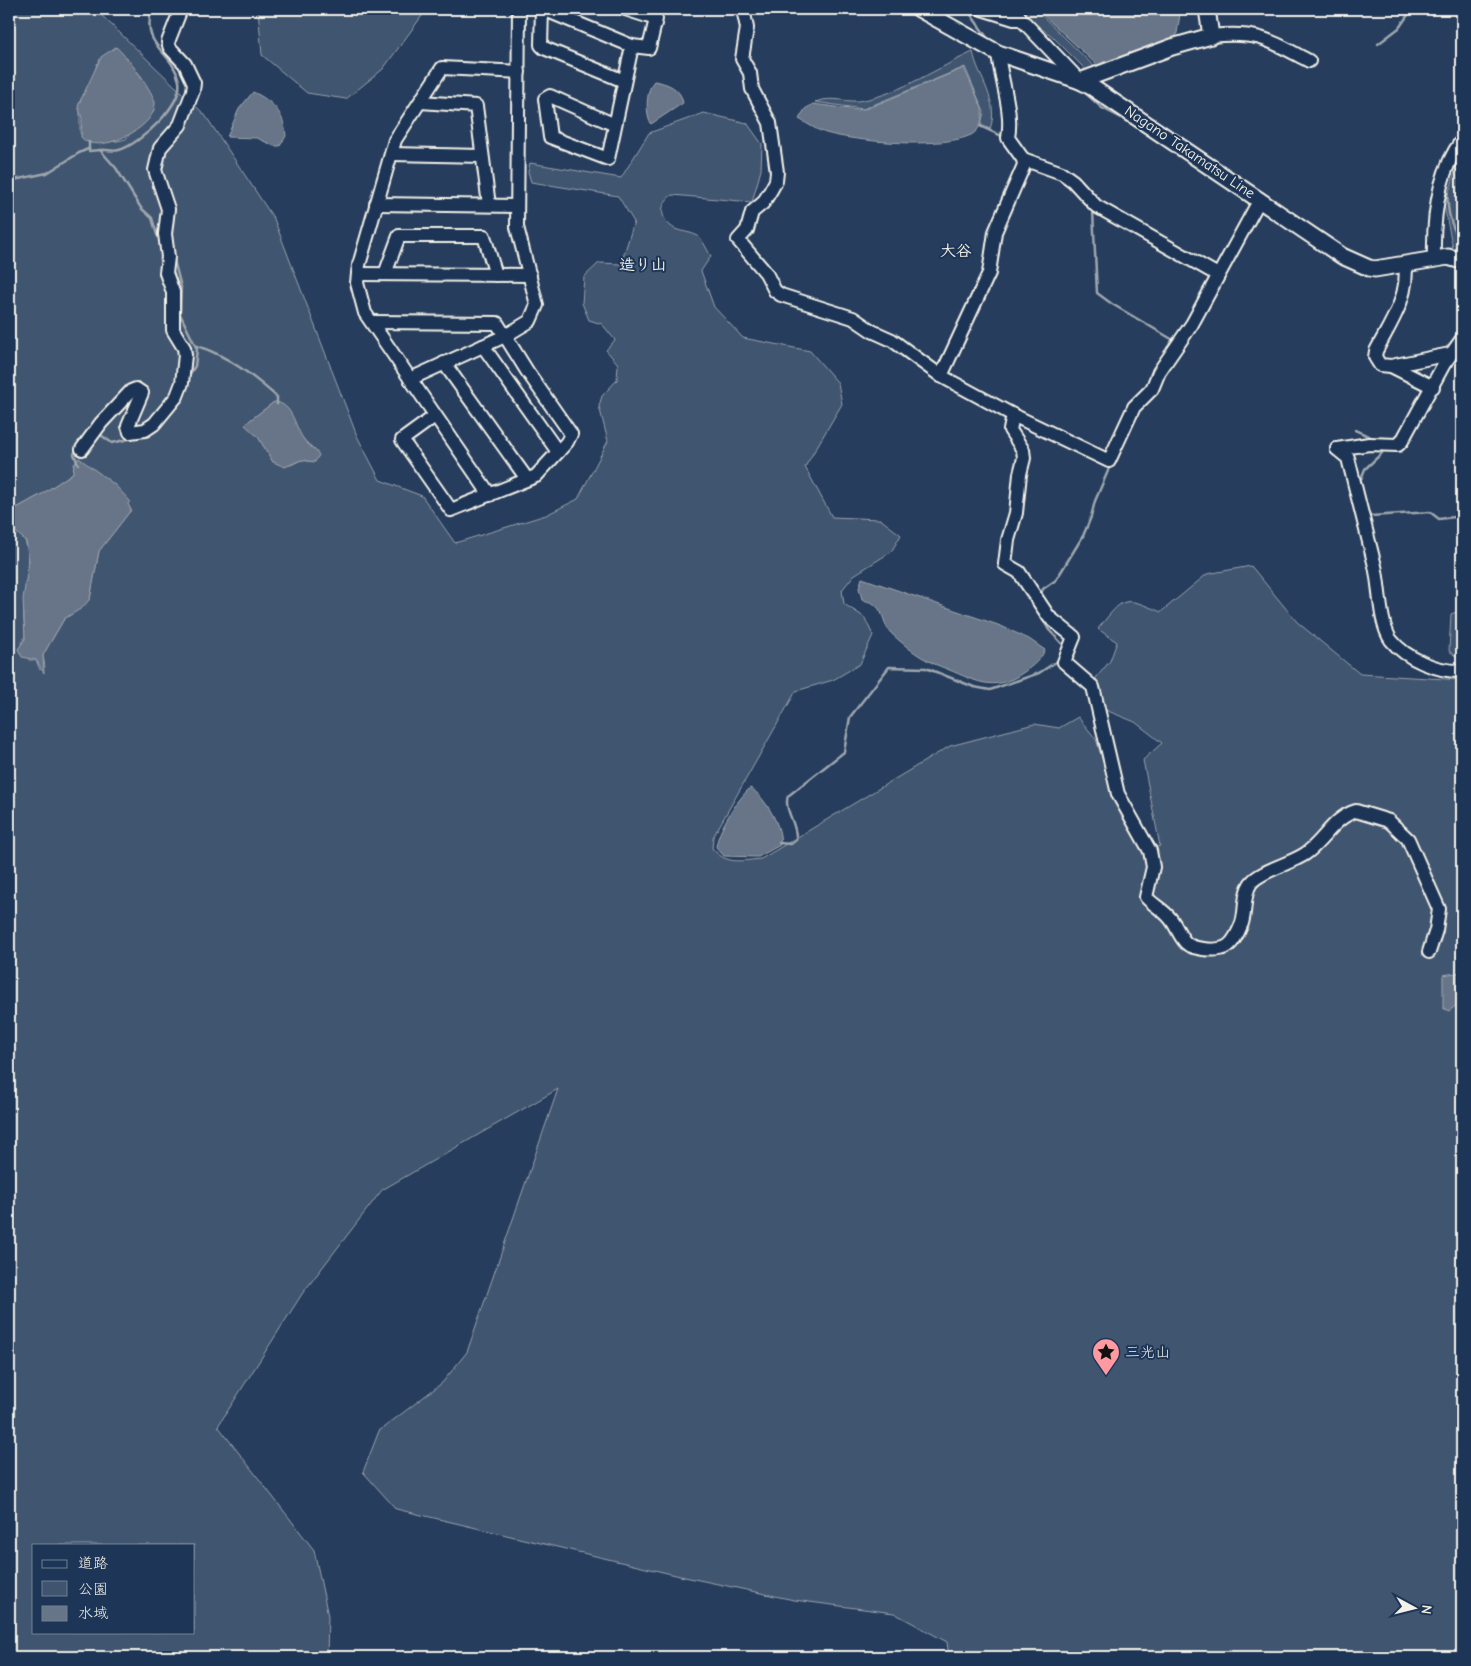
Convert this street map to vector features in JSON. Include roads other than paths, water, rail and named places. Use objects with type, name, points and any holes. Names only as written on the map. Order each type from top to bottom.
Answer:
[{"type":"main road","name":"Nagano Takamatsu Line","points":[[919,9],[998,53],[1080,81],[1258,204],[1351,260],[1375,269],[1434,258],[1448,257],[1462,261]]},
{"type":"main road","points":[[1080,81],[1173,47],[1211,36],[1207,9]]},
{"type":"street","points":[[82,449],[125,396],[136,389],[140,390],[141,398],[128,430],[130,432],[145,430],[154,424],[166,410],[177,396],[182,383],[185,355],[172,325],[173,292],[166,273],[168,209],[156,178],[155,162],[160,148],[180,125],[194,83],[185,64],[170,48],[168,42],[181,9]]},
{"type":"street","points":[[410,379],[505,336],[530,321],[537,305],[517,227],[519,9]]},
{"type":"street","points":[[624,81],[544,48],[541,45],[543,9],[632,46],[649,48],[656,19],[625,9]]},
{"type":"street","points":[[743,9],[747,28],[742,59],[750,73],[752,89],[770,123],[777,172],[772,190],[763,203],[752,212],[747,230],[738,240],[766,273],[775,291],[781,295],[853,318],[892,340],[941,376],[1013,414],[1109,460],[1134,406],[1152,389],[1159,372],[1192,324],[1258,204]]},
{"type":"street","points":[[982,9],[1014,19],[1018,14],[1080,81]]},
{"type":"street","points":[[1211,36],[1238,34],[1256,36],[1309,60]]},
{"type":"street","points":[[615,125],[550,96],[545,99],[550,137],[608,159],[632,46]]},
{"type":"street","points":[[941,376],[989,273],[995,232],[1024,165],[1023,158],[1008,138],[1011,119],[998,53]]},
{"type":"street","points":[[490,495],[372,322],[361,301],[358,274],[395,140],[442,68],[519,72]]},
{"type":"street","points":[[420,102],[476,106],[489,205]]},
{"type":"street","points":[[1434,258],[1439,191],[1453,156],[1462,140]]},
{"type":"street","points":[[392,154],[482,156]]},
{"type":"street","points":[[1023,158],[1062,173],[1073,181],[1096,206],[1218,275]]},
{"type":"street","points":[[376,204],[517,206]]},
{"type":"street","points":[[385,274],[399,236],[484,236],[496,275]]},
{"type":"street","points":[[1405,264],[1406,284],[1404,296],[1376,351],[1375,357],[1380,365],[1391,366],[1450,354]]},
{"type":"street","points":[[358,274],[530,275]]},
{"type":"street","points":[[372,322],[497,323],[571,434],[567,442],[536,476],[451,510],[402,440],[435,416]]},
{"type":"street","points":[[1462,339],[1450,354],[1398,445],[1369,444],[1337,449],[1348,458],[1375,567],[1385,628],[1390,638],[1400,650],[1415,659],[1449,670],[1462,671]]},
{"type":"street","points":[[483,346],[558,452]]},
{"type":"street","points":[[444,363],[528,479]]},
{"type":"street","points":[[1391,366],[1433,386]]},
{"type":"street","points":[[1013,414],[1010,430],[1024,450],[1024,458],[1016,513],[1008,540],[1005,564],[1019,572],[1049,617],[1074,637],[1064,662],[1093,687],[1118,794],[1150,851],[1153,867],[1146,897],[1171,919],[1185,942],[1194,948],[1218,951],[1228,947],[1236,937],[1243,921],[1248,888],[1257,876],[1289,864],[1306,854],[1320,842],[1340,818],[1356,811],[1389,821],[1408,839],[1439,910],[1436,930],[1429,952]]},
{"type":"water","points":[[1037,9],[1181,9],[1176,39],[1128,58],[1103,62],[1098,66]]},
{"type":"water","points":[[116,47],[145,83],[155,104],[146,123],[136,131],[111,142],[99,144],[88,142],[81,137],[82,118],[78,106],[101,57]]},
{"type":"water","points":[[964,68],[982,108],[981,123],[971,135],[940,142],[899,143],[858,139],[826,133],[815,129],[799,119],[805,109],[813,104],[858,110],[868,108]]},
{"type":"water","points":[[654,81],[673,87],[682,98],[683,103],[651,124],[647,102],[649,90]]},
{"type":"water","points":[[253,92],[266,99],[280,114],[286,136],[280,146],[274,146],[257,138],[227,137],[239,109]]},
{"type":"water","points":[[274,402],[281,403],[290,411],[301,436],[319,455],[315,462],[301,460],[285,467],[273,462],[258,437],[245,425]]},
{"type":"water","points":[[79,458],[115,485],[130,501],[128,504],[131,510],[99,551],[90,599],[82,608],[64,619],[43,655],[44,673],[36,660],[22,657],[18,649],[25,639],[23,599],[29,561],[26,541],[11,528],[9,517],[13,510],[42,494],[73,473],[74,464]]},
{"type":"water","points":[[862,578],[1001,626],[1029,639],[1045,650],[1034,665],[1013,679],[992,684],[974,680],[928,661],[909,649],[892,634],[887,628],[878,608],[862,599],[859,588]]},
{"type":"water","points":[[750,788],[761,798],[772,813],[779,830],[780,845],[758,857],[724,856],[716,847],[720,832],[734,807]]},
{"type":"water","points":[[1462,972],[1462,1001],[1449,1011],[1443,1008],[1443,975]]},
{"type":"waterway","points":[[100,150],[119,150],[138,140],[159,122],[175,101],[179,90],[179,81],[171,62],[154,41],[150,32],[149,22],[152,9]]},
{"type":"waterway","points":[[967,9],[988,39]]},
{"type":"waterway","points":[[1378,44],[1399,28],[1412,9]]},
{"type":"waterway","points":[[1057,81],[1080,89]]},
{"type":"waterway","points":[[1082,90],[1102,108],[1135,125]]},
{"type":"waterway","points":[[980,126],[1004,137]]},
{"type":"waterway","points":[[89,142],[89,151],[100,150],[116,168],[141,208],[152,218],[157,235],[160,238]]},
{"type":"waterway","points":[[9,181],[47,173],[88,149]]},
{"type":"waterway","points":[[1447,184],[1451,222],[1462,241]]},
{"type":"waterway","points":[[1093,211],[1097,293],[1112,304],[1175,341]]},
{"type":"waterway","points":[[174,260],[181,287],[180,314],[197,349],[195,366],[188,377]]},
{"type":"waterway","points":[[197,346],[219,355],[249,374],[277,397],[277,404]]},
{"type":"waterway","points":[[159,427],[182,400],[186,390]]},
{"type":"waterway","points":[[1355,430],[1375,439]]},
{"type":"waterway","points":[[98,433],[112,443],[146,435]]},
{"type":"waterway","points":[[78,446],[74,454],[78,464]]},
{"type":"waterway","points":[[1359,484],[1365,469],[1382,453],[1382,448]]},
{"type":"waterway","points":[[1040,596],[1043,589],[1056,580],[1083,536],[1095,501],[1111,464]]},
{"type":"waterway","points":[[1367,510],[1371,516],[1430,512],[1439,519],[1462,516]]},
{"type":"waterway","points":[[1038,611],[1049,630],[1066,648]]},
{"type":"waterway","points":[[779,843],[791,844],[796,840],[795,829],[787,806],[788,796],[844,752],[850,717],[889,667],[926,668],[974,687],[990,690],[1039,673],[1059,660]]},
{"type":"place","name":"三光山","points":[[1106,1376]]},
{"type":"district","name":"大谷","points":[[956,251]]},
{"type":"district","name":"造り山","points":[[643,265]]}]
